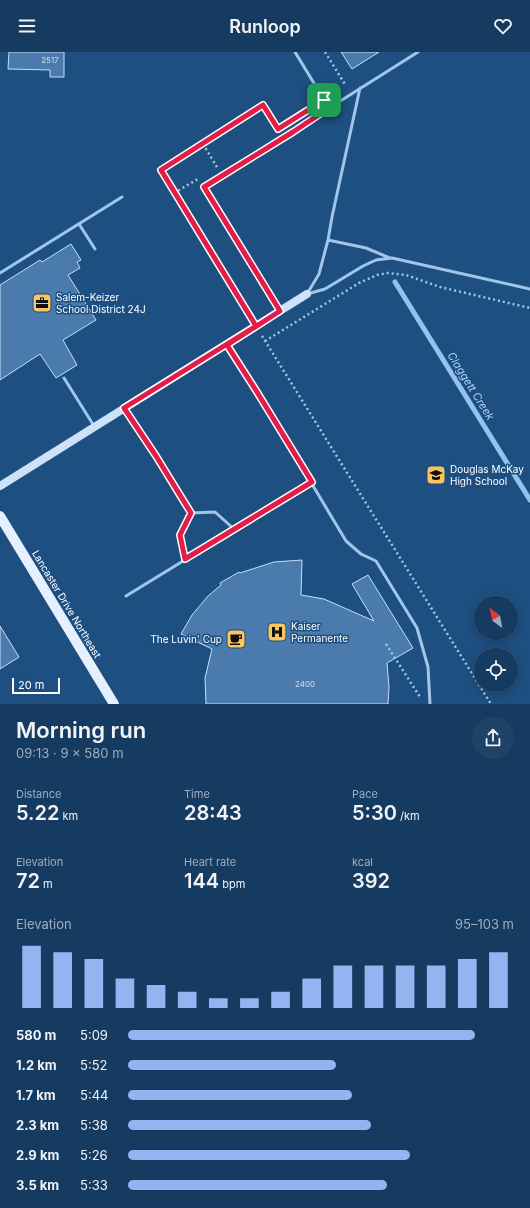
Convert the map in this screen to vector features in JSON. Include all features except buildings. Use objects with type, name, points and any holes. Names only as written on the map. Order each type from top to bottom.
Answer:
[{"type":"main road","name":"Lancaster Drive Northeast","points":[[0,516],[114,704]]},
{"type":"street","points":[[0,486],[307,294]]},
{"type":"lane","points":[[295,52],[329,108]]},
{"type":"lane","points":[[280,311],[204,187],[418,52]]},
{"type":"lane","points":[[307,294],[319,274],[328,240],[360,88]]},
{"type":"lane","points":[[0,273],[122,197]]},
{"type":"lane","points":[[79,224],[95,249]]},
{"type":"lane","points":[[328,240],[366,248],[392,258],[530,289]]},
{"type":"lane","points":[[307,294],[325,289],[363,266],[376,260],[392,258]]},
{"type":"lane","points":[[227,345],[312,482],[346,541],[361,554],[376,561],[417,628],[428,668],[430,704]]},
{"type":"lane","points":[[64,378],[94,426]]},
{"type":"lane","points":[[124,408],[191,513]]},
{"type":"lane","points":[[126,596],[312,482]]},
{"type":"lane","points":[[191,513],[215,512],[234,529]]},
{"type":"lane","points":[[185,559],[180,535],[191,513]]},
{"type":"path","points":[[325,52],[346,86]]},
{"type":"path","points":[[324,100],[352,82]]},
{"type":"path","points":[[278,129],[263,105],[161,170],[265,341],[492,704]]},
{"type":"path","points":[[203,144],[217,167]]},
{"type":"path","points":[[265,341],[359,283],[377,274],[388,273],[406,275],[440,287],[530,308]]},
{"type":"path","points":[[386,644],[423,702]]},
{"type":"waterway","name":"Claggett Creek","points":[[395,282],[530,500]]},
{"type":"place","name":"Salem-Keizer School District 24J","points":[[42,303]]},
{"type":"place","name":"Douglas McKay High School","points":[[436,475]]},
{"type":"place","name":"Kaiser Permanente","points":[[277,632]]},
{"type":"place","name":"The Luvin' Cup","points":[[236,639]]},
{"type":"route","points":[[324,100],[329,108],[204,187],[280,311],[227,345],[312,482],[185,559],[180,535],[191,513],[183,498],[124,408],[256,326],[161,170],[263,105],[278,129],[324,100]]}]
